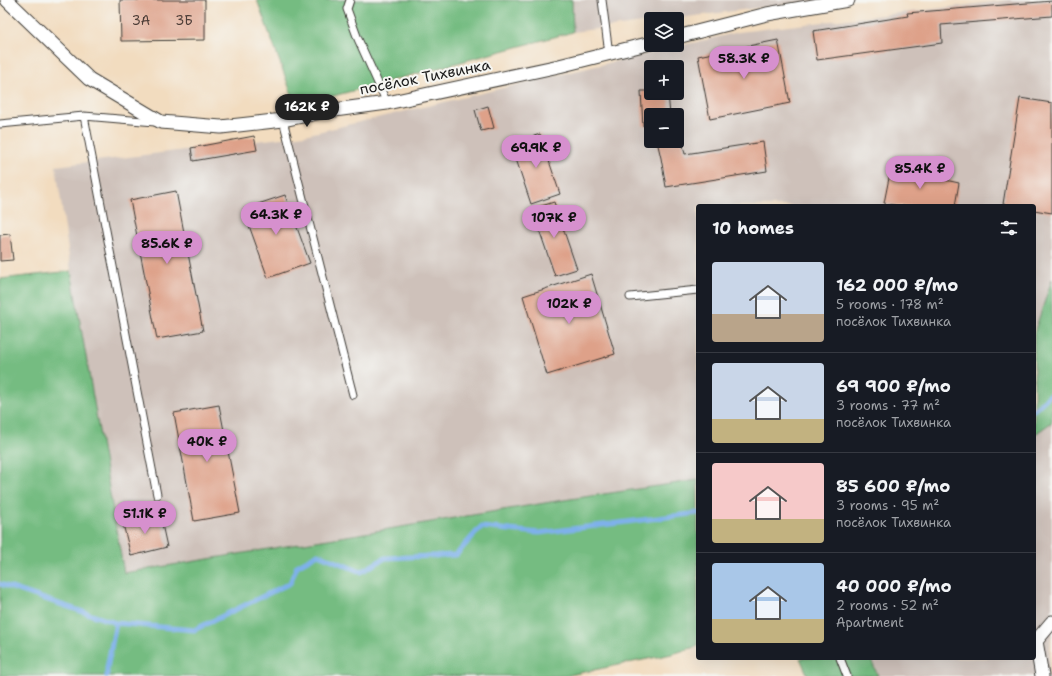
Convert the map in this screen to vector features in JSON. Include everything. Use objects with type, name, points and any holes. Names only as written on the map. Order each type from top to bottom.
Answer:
[{"type":"street","name":"посёлок Тихвинка","points":[[8,0],[89,79],[161,122],[221,127],[283,120],[327,111],[388,103],[559,66],[644,45]]},
{"type":"street","points":[[684,35],[767,14],[848,0]]},
{"type":"street","points":[[1042,676],[1036,641],[1052,622]]},
{"type":"lane","points":[[350,0],[347,9],[358,39],[388,103]]},
{"type":"lane","points":[[602,0],[609,54]]},
{"type":"lane","points":[[84,116],[157,495]]},
{"type":"lane","points":[[0,124],[84,116],[161,122]]},
{"type":"lane","points":[[283,120],[353,395]]},
{"type":"lane","points":[[630,297],[696,290]]},
{"type":"lane","points":[[841,660],[847,676]]},
{"type":"shaded area","points":[[572,0],[820,0],[684,17],[684,12],[644,12],[644,23],[573,32]]},
{"type":"shaded area","points":[[1010,0],[1052,0],[1052,279],[1036,327],[1036,204],[696,204],[696,480],[557,501],[123,573],[71,271],[56,166],[305,135],[655,52],[684,52],[684,45],[739,32]]},
{"type":"shaded area","points":[[1052,422],[1052,636],[1048,676],[878,676],[871,660],[1036,660],[1036,434]]},
{"type":"green space","points":[[257,0],[572,0],[573,32],[296,106]]},
{"type":"green space","points":[[71,271],[124,573],[557,501],[696,480],[696,647],[672,654],[565,676],[0,676],[0,279]]},
{"type":"green space","points":[[1052,279],[1052,422],[1036,434],[1036,327]]},
{"type":"green space","points":[[801,660],[871,660],[878,676],[808,676]]},
{"type":"building","points":[[120,0],[205,0],[205,40],[121,41]]},
{"type":"building","points":[[1052,1],[1052,16],[941,25],[942,43],[817,60],[813,31],[908,16],[907,13]]},
{"type":"building","points":[[778,40],[790,103],[710,119],[698,56]]},
{"type":"building","points":[[641,91],[644,91],[644,100],[669,100],[669,108],[644,108],[643,126]]},
{"type":"building","points":[[1020,98],[1052,103],[1052,213],[1036,210],[1036,204],[1003,204]]},
{"type":"building","points":[[488,106],[494,128],[481,131],[475,110]]},
{"type":"building","points":[[540,134],[560,194],[531,204],[511,144]]},
{"type":"building","points":[[254,136],[257,150],[193,161],[191,148]]},
{"type":"building","points":[[763,142],[767,171],[666,187],[659,148],[684,148],[685,154]]},
{"type":"building","points":[[891,168],[959,183],[955,204],[884,203]]},
{"type":"building","points":[[176,191],[203,331],[157,339],[130,200]]},
{"type":"building","points":[[285,195],[310,263],[268,278],[243,209]]},
{"type":"building","points":[[554,202],[577,269],[555,276],[532,209]]},
{"type":"building","points":[[10,234],[13,260],[0,261],[0,235]]},
{"type":"building","points":[[591,274],[615,354],[547,375],[523,296]]},
{"type":"building","points":[[219,405],[240,513],[194,521],[174,413]]},
{"type":"building","points":[[160,515],[167,547],[131,556],[123,524]]},
{"type":"waterway","points":[[1036,408],[1052,393]]},
{"type":"waterway","points":[[0,584],[116,623],[194,630],[290,583],[297,566],[318,554],[361,572],[385,558],[456,555],[481,527],[539,533],[696,513]]},
{"type":"waterway","points":[[107,676],[107,668],[116,623]]}]
